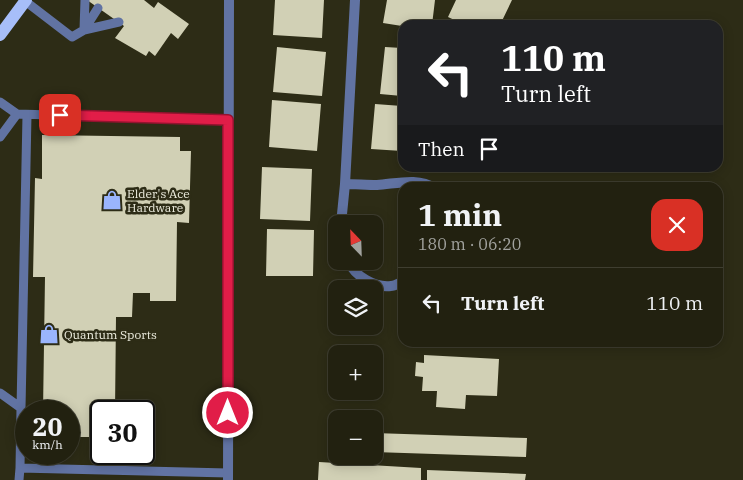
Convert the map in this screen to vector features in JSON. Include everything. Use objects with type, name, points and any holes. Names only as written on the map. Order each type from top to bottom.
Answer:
[{"type":"main road","points":[[0,35],[26,1]]},
{"type":"street","points":[[228,477],[229,0]]},
{"type":"street","points":[[342,215],[346,184],[355,0]]},
{"type":"street","points":[[346,184],[377,185],[398,182]]},
{"type":"street","points":[[354,270],[358,275],[368,281],[380,285],[391,286],[398,283]]},
{"type":"lane","points":[[84,30],[85,0]]},
{"type":"lane","points":[[26,1],[72,37],[84,30],[119,22]]},
{"type":"lane","points":[[84,30],[98,8]]},
{"type":"lane","points":[[0,102],[17,114],[27,115],[228,120]]},
{"type":"lane","points":[[0,137],[17,114]]},
{"type":"lane","points":[[21,400],[27,115]]},
{"type":"lane","points":[[0,393],[15,404]]},
{"type":"lane","points":[[19,480],[20,465]]},
{"type":"lane","points":[[20,468],[169,476],[228,477]]},
{"type":"building","points":[[87,0],[144,0],[154,8],[158,2],[189,24],[178,39],[171,33],[155,56],[149,51],[146,56],[115,38],[124,26]]},
{"type":"building","points":[[275,0],[324,0],[322,38],[273,35]]},
{"type":"building","points":[[387,0],[435,0],[433,20],[398,20],[398,25],[383,23]]},
{"type":"building","points":[[456,0],[512,0],[502,20],[454,20],[448,17]]},
{"type":"building","points":[[277,47],[326,52],[322,96],[273,92]]},
{"type":"building","points":[[385,47],[398,48],[398,96],[380,94]]},
{"type":"building","points":[[272,100],[321,104],[317,151],[269,147]]},
{"type":"building","points":[[375,104],[398,106],[398,151],[371,149]]},
{"type":"building","name":"Elder's Ace Hardware","points":[[42,135],[180,137],[180,151],[191,151],[189,223],[177,222],[176,301],[150,301],[150,293],[133,293],[132,317],[116,317],[115,400],[90,400],[90,437],[80,437],[80,400],[43,400],[45,277],[33,277],[35,178],[42,179]]},
{"type":"building","points":[[262,167],[312,169],[310,221],[260,219]]},
{"type":"building","points":[[267,229],[314,230],[313,276],[266,276]]},
{"type":"building","points":[[424,355],[499,359],[497,396],[466,395],[465,409],[436,407],[437,391],[422,391],[423,377],[415,376],[416,362],[424,363]]},
{"type":"building","points":[[383,433],[527,438],[526,457],[383,452]]},
{"type":"building","points":[[319,462],[328,463],[328,465],[421,468],[421,480],[318,480]]},
{"type":"building","points":[[427,470],[526,474],[525,480],[427,480]]},
{"type":"place","name":"Elder's Ace Hardware","points":[[112,200]]},
{"type":"place","name":"Quantum Sports","points":[[49,334]]},
{"type":"route","points":[[60,115],[228,120],[228,413]]}]
